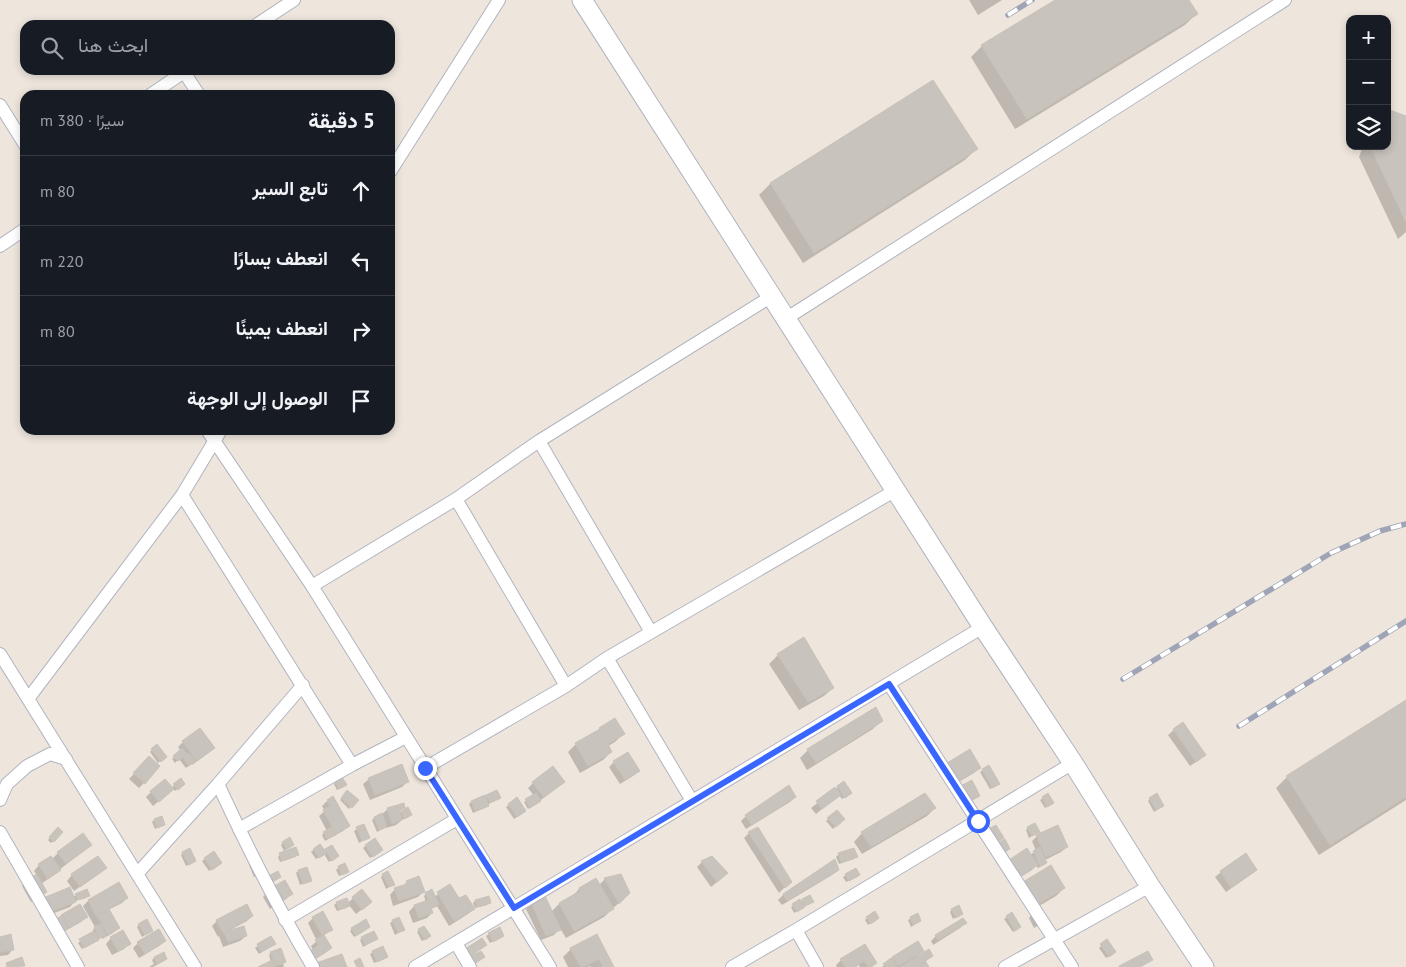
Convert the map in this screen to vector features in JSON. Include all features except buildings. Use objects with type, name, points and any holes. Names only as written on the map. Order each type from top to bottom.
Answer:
[{"type":"street","points":[[264,20],[294,0]]},
{"type":"street","points":[[395,164],[499,0]]},
{"type":"street","points":[[582,0],[1073,763],[1150,886],[1204,967]]},
{"type":"street","points":[[787,318],[1285,0]]},
{"type":"street","points":[[158,90],[180,75]]},
{"type":"street","points":[[188,75],[196,90]]},
{"type":"street","points":[[1,108],[20,137]]},
{"type":"street","points":[[0,246],[20,232]]},
{"type":"street","points":[[312,586],[456,499],[539,441],[772,296]]},
{"type":"street","points":[[28,699],[182,495],[213,435]]},
{"type":"street","points":[[215,435],[312,586],[550,967]]},
{"type":"street","points":[[539,441],[651,632]]},
{"type":"street","points":[[425,768],[566,686],[607,658],[651,632],[896,490]]},
{"type":"street","points":[[182,495],[352,765]]},
{"type":"street","points":[[456,499],[566,686]]},
{"type":"street","points":[[415,967],[984,627]]},
{"type":"street","points":[[0,654],[195,967]]},
{"type":"street","points":[[607,658],[692,801]]},
{"type":"street","points":[[889,684],[1072,967]]},
{"type":"street","points":[[137,874],[303,685]]},
{"type":"street","points":[[239,829],[352,765],[406,737]]},
{"type":"street","points":[[0,800],[7,784],[27,766],[50,754],[66,760]]},
{"type":"street","points":[[732,967],[1073,763]]},
{"type":"street","points":[[218,784],[285,920],[313,967]]},
{"type":"street","points":[[285,920],[457,819]]},
{"type":"street","points":[[0,832],[78,967]]},
{"type":"street","points":[[1005,967],[1150,886]]},
{"type":"street","points":[[796,930],[817,967]]},
{"type":"street","points":[[456,943],[470,967]]},
{"type":"railway","points":[[1008,15],[1032,0]]},
{"type":"railway","points":[[1123,679],[1331,553],[1380,531],[1406,524]]},
{"type":"railway","points":[[1239,726],[1406,621]]},
{"type":"route","points":[[425,768],[514,908],[889,684],[978,821]]}]
